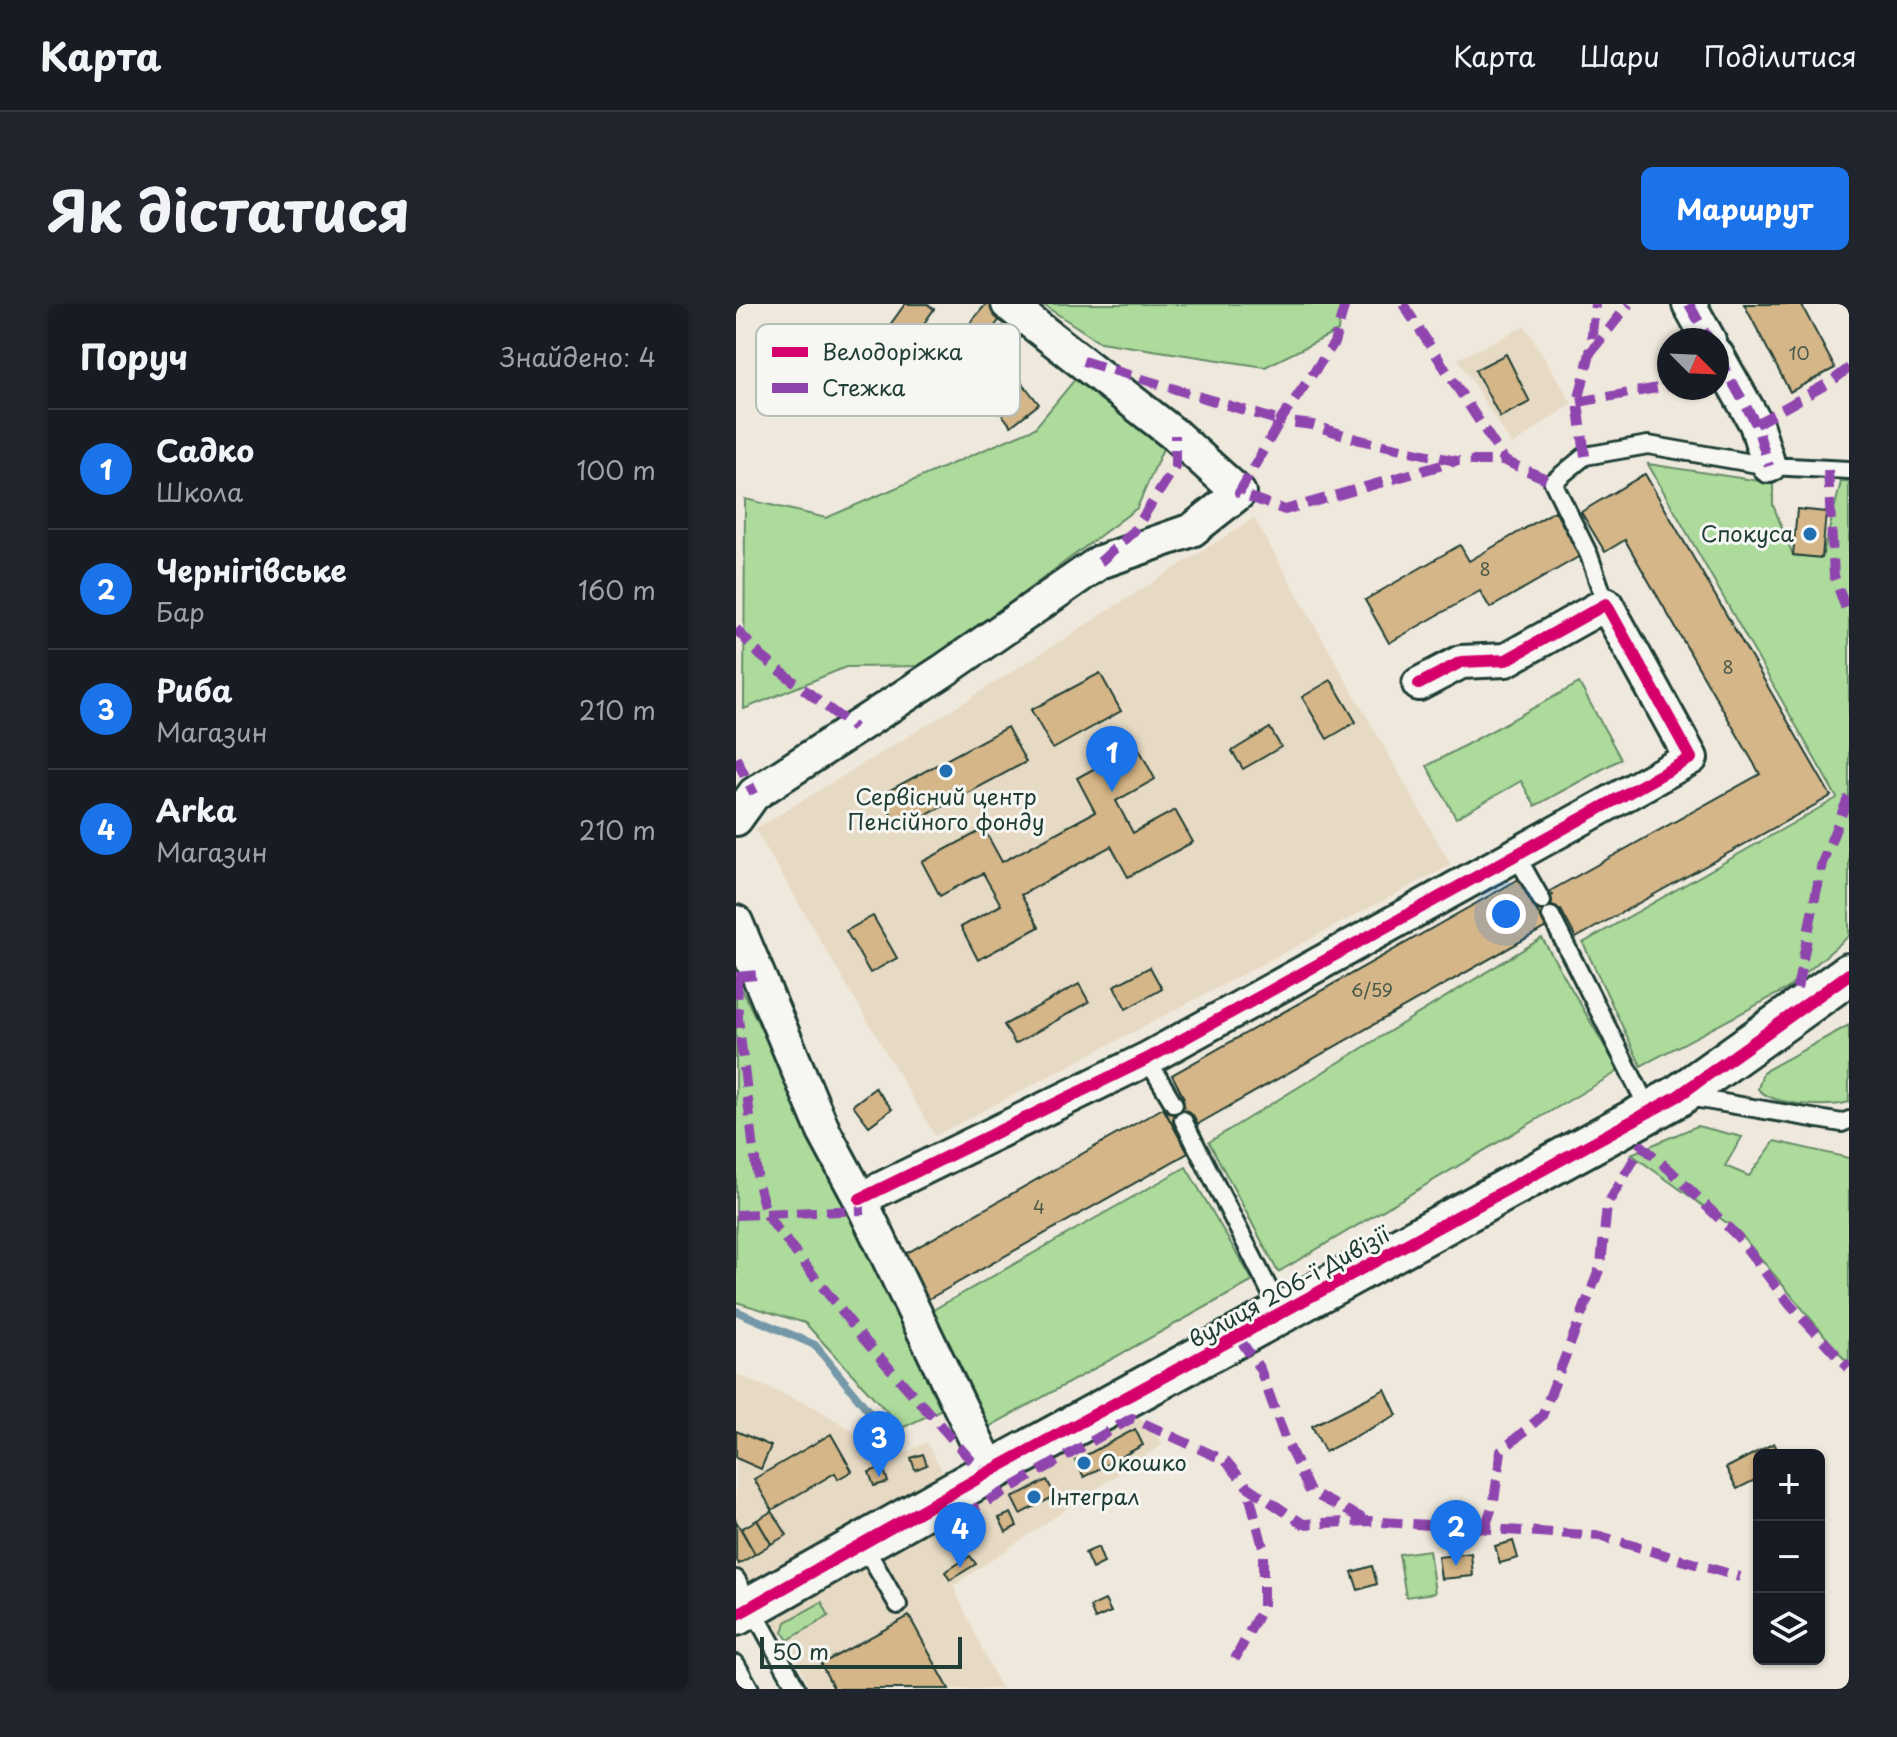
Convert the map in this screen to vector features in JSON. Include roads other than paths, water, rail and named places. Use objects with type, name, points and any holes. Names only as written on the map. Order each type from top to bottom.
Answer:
[{"type":"street","points":[[736,819],[754,794],[943,671],[1100,562],[1192,530],[1239,493],[1175,435],[1008,304]]},
{"type":"street","points":[[1689,304],[1702,328]]},
{"type":"street","points":[[1729,376],[1756,424],[1769,466]]},
{"type":"street","points":[[860,1199],[1147,1059],[1691,758],[1606,604],[1506,660],[1461,662],[1419,684]]},
{"type":"street","points":[[736,922],[824,1132],[860,1199],[991,1471]]},
{"type":"street","name":"вулиця 206-ї Дивізії","points":[[741,1600],[863,1542],[1664,1103],[1849,974]]},
{"type":"lane","points":[[1606,604],[1589,555],[1553,482],[1585,456],[1648,445],[1769,466],[1849,470]]},
{"type":"lane","points":[[1516,855],[1664,1103],[1847,1125]]},
{"type":"lane","points":[[1147,1059],[1174,1104]]},
{"type":"lane","points":[[1183,1120],[1282,1315]]},
{"type":"lane","points":[[863,1542],[898,1605]]},
{"type":"lane","points":[[741,1600],[797,1689]]},
{"type":"lane","points":[[736,1664],[750,1689]]},
{"type":"waterway","points":[[736,1311],[815,1345],[900,1450]]},
{"type":"place","name":"Спокуса","points":[[1810,534]]},
{"type":"place","name":"Сервісний центр Пенсійного фонду","points":[[946,771]]},
{"type":"place","name":"Садко","points":[[1112,792]]},
{"type":"place","name":"Окошко","points":[[1084,1463]]},
{"type":"place","name":"Риба","points":[[879,1477]]},
{"type":"place","name":"Інтеграл","points":[[1034,1497]]},
{"type":"place","name":"Чернігівське","points":[[1456,1566]]},
{"type":"place","name":"Arka","points":[[960,1568]]}]
